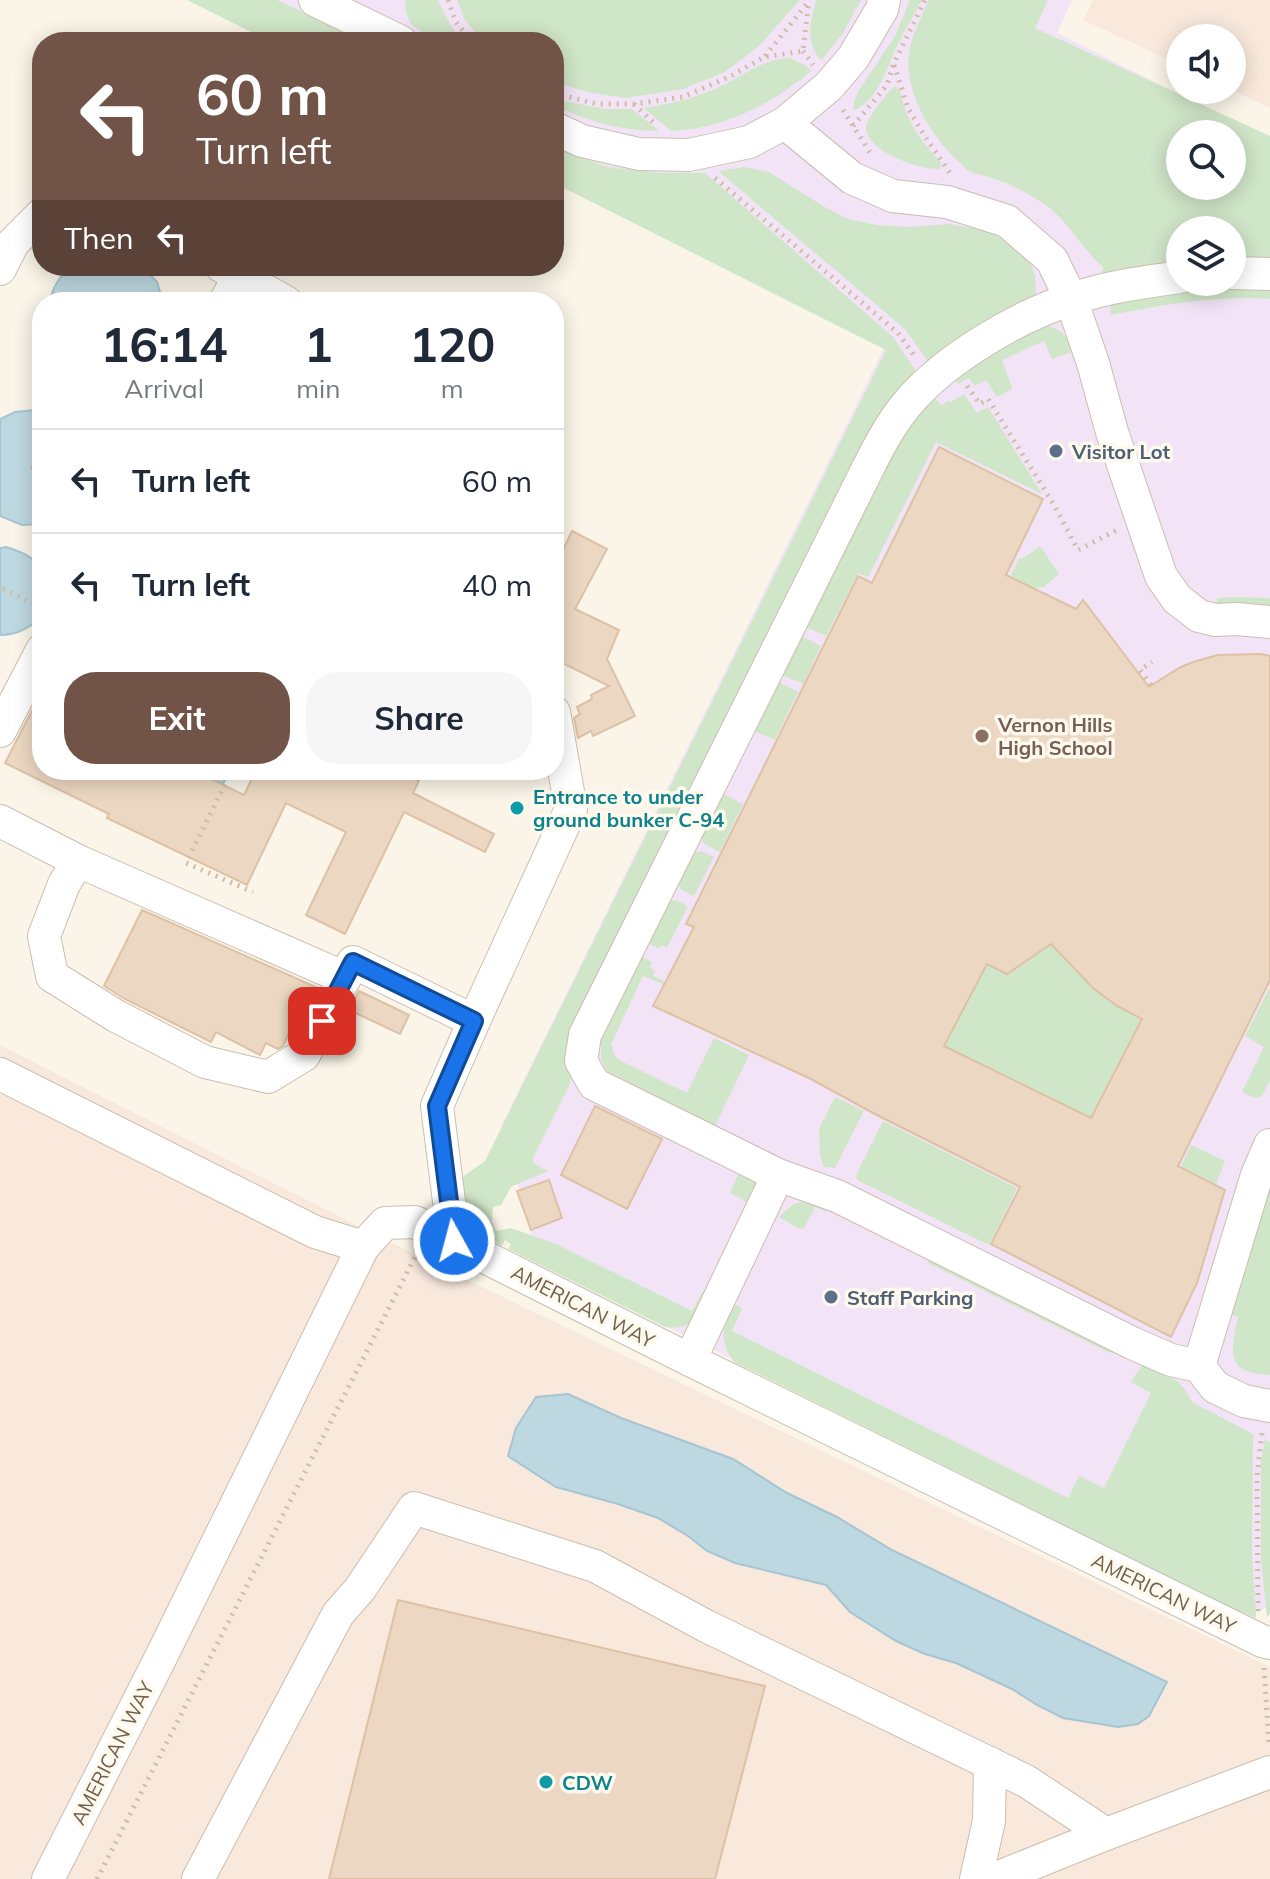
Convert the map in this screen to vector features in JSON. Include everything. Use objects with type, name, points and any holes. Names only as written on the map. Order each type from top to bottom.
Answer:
[{"type":"street","points":[[315,0],[381,32]]},
{"type":"street","points":[[564,133],[582,141],[639,154],[689,155],[749,142],[785,123],[829,86],[853,58],[882,9],[884,0]]},
{"type":"street","points":[[785,123],[852,178],[893,196],[947,202],[1007,221],[1052,260],[1071,299],[1161,576],[1177,599],[1199,616],[1215,620],[1270,622]]},
{"type":"street","points":[[0,269],[13,243],[32,224]]},
{"type":"street","points":[[1246,273],[1270,274]]},
{"type":"street","points":[[1166,279],[1071,299],[1028,317],[974,347],[931,380],[888,430],[585,1035],[581,1061],[594,1084],[766,1168],[837,1196],[1132,1343],[1171,1360],[1199,1366],[1215,1387],[1244,1401],[1269,1406]]},
{"type":"street","points":[[228,281],[258,292]]},
{"type":"street","points":[[0,731],[32,669]]},
{"type":"street","points":[[442,1235],[437,1106],[571,809],[564,769]]},
{"type":"street","points":[[0,821],[78,861],[345,978]]},
{"type":"street","points":[[78,861],[64,884],[44,936],[52,976],[116,1016],[205,1062],[268,1077],[304,1055],[353,962],[474,1021]]},
{"type":"street","points":[[0,1074],[315,1232],[363,1247]]},
{"type":"street","points":[[1199,1366],[1257,1175],[1270,1145]]},
{"type":"street","points":[[690,1360],[766,1168]]},
{"type":"street","name":"AMERICAN WAY","points":[[48,1879],[363,1247],[385,1223],[415,1222],[1266,1642]]},
{"type":"street","points":[[198,1879],[338,1614],[360,1589],[414,1508],[595,1566],[706,1626],[1026,1781],[1106,1834]]},
{"type":"street","points":[[976,1879],[989,1821],[990,1763]]},
{"type":"street","points":[[994,1879],[1268,1773]]},
{"type":"path","points":[[448,0],[464,32]]},
{"type":"path","points":[[564,96],[597,104],[634,104],[683,97],[731,76],[764,57],[803,51],[809,0]]},
{"type":"path","points":[[764,57],[809,0]]},
{"type":"path","points":[[853,126],[887,85],[894,63],[925,0]]},
{"type":"path","points":[[894,63],[908,108],[952,177]]},
{"type":"path","points":[[634,104],[689,155],[898,333],[944,400],[968,386],[980,404],[988,399],[1054,505],[1078,550],[1127,525]]},
{"type":"path","points":[[3,589],[32,603]]},
{"type":"path","points":[[1151,685],[1140,670],[1152,662]]},
{"type":"path","points":[[227,780],[186,863],[253,892]]},
{"type":"path","points":[[97,1879],[442,1235]]},
{"type":"path","points":[[1268,1773],[1266,1642],[1258,1605],[1257,1476],[1259,1450],[1269,1406]]},
{"type":"shaded area","name":"Vernon Hills High School","points":[[195,0],[1072,0],[1057,33],[1166,88],[1166,104],[1198,104],[1230,120],[1166,120],[1166,200],[1246,200],[1246,128],[1270,140],[1270,1605],[1252,1615],[539,1264],[502,1124],[884,348],[564,186],[564,32],[258,32]]},
{"type":"shaded area","points":[[1093,0],[1270,0],[1270,108],[1246,97],[1246,24],[1166,24],[1166,59],[1083,20]]},
{"type":"shaded area","points":[[0,1045],[430,1262],[1270,1667],[1270,1879],[0,1879]]},
{"type":"green space","points":[[187,0],[277,0],[346,32],[251,32]]},
{"type":"green space","points":[[405,0],[438,0],[455,32],[422,32],[412,25],[406,13]]},
{"type":"green space","points":[[457,0],[800,0],[759,46],[725,72],[683,89],[626,98],[564,85],[564,32],[475,32],[465,20]]},
{"type":"green space","points":[[816,0],[861,0],[843,33],[822,60],[811,40]]},
{"type":"green space","points":[[910,0],[922,0],[876,91],[853,111],[858,92],[895,36]]},
{"type":"green space","points":[[929,0],[1048,0],[1035,28],[1166,88],[1166,104],[1200,104],[1235,120],[1166,120],[1166,200],[1246,200],[1246,125],[1270,136],[1270,258],[1246,258],[1246,216],[1166,216],[1166,263],[1102,273],[1103,267],[1053,211],[1018,188],[969,171],[937,138],[921,111],[911,82],[909,52]]},
{"type":"green space","points":[[790,58],[811,71],[780,94],[728,120],[671,131],[644,108],[701,94],[762,65]]},
{"type":"green space","points":[[895,86],[900,91],[914,128],[941,163],[940,169],[896,158],[875,145],[869,137],[866,128],[869,118]]},
{"type":"green space","points":[[564,101],[605,109],[632,109],[659,131],[618,127],[564,109]]},
{"type":"green space","points":[[564,152],[608,167],[660,173],[705,173],[893,337],[918,374],[575,1058],[570,1084],[533,1158],[533,1163],[548,1171],[511,1187],[501,1205],[493,1207],[492,1221],[496,1231],[511,1228],[556,1244],[692,1311],[707,1289],[690,1323],[675,1328],[665,1327],[508,1249],[511,1244],[505,1240],[502,1246],[493,1240],[467,1212],[459,1183],[485,1161],[886,350],[564,188]]},
{"type":"green space","points":[[745,167],[769,172],[848,219],[877,225],[910,227],[948,224],[984,230],[1006,241],[1030,261],[1036,294],[1032,303],[931,366],[905,329],[718,171]]},
{"type":"green space","points":[[1246,287],[1270,288],[1270,299],[1170,304],[1111,315],[1110,305],[1166,294],[1246,296]]},
{"type":"green space","points":[[1049,326],[1064,335],[1071,352],[1052,359],[1044,341],[1002,360],[1012,389],[997,397],[986,380],[975,386],[969,378],[958,384],[953,377],[1018,337]]},
{"type":"green space","points":[[964,394],[977,413],[988,407],[1042,494],[936,442],[868,577],[858,573],[826,636],[803,626],[891,450],[932,395],[942,405]]},
{"type":"green space","points":[[1040,546],[1059,574],[1032,593],[1008,581],[1019,558]]},
{"type":"green space","points":[[1217,598],[1270,598],[1270,606],[1217,603]]},
{"type":"green space","points":[[799,635],[821,646],[803,684],[779,673]]},
{"type":"green space","points":[[775,680],[798,692],[775,740],[752,730]]},
{"type":"green space","points":[[721,793],[743,804],[720,852],[704,844],[701,836]]},
{"type":"green space","points":[[701,851],[714,857],[694,896],[681,890],[678,882],[691,854]]},
{"type":"green space","points":[[676,900],[688,906],[667,948],[647,943],[667,902]]},
{"type":"green space","points":[[1051,945],[1093,986],[1142,1019],[1091,1118],[944,1046],[987,964],[1007,974]]},
{"type":"green space","points":[[640,956],[652,962],[649,967],[655,971],[653,976],[664,981],[663,984],[643,976],[611,1044],[615,1056],[687,1093],[714,1038],[749,1055],[715,1126],[607,1071],[601,1059],[601,1041]]},
{"type":"green space","points":[[1270,987],[1270,1080],[1262,1096],[1255,1098],[1242,1092],[1264,1047],[1245,1036]]},
{"type":"green space","points":[[835,1097],[864,1111],[835,1168],[824,1167],[820,1156],[819,1129]]},
{"type":"green space","points":[[883,1121],[1017,1188],[989,1245],[857,1180],[856,1175]]},
{"type":"green space","points":[[1191,1145],[1225,1161],[1216,1184],[1181,1166]]},
{"type":"green space","points":[[740,1170],[750,1174],[756,1182],[752,1205],[730,1193]]},
{"type":"green space","points":[[1270,1187],[1270,1375],[1245,1370],[1238,1365],[1233,1350],[1238,1317],[1230,1314]]},
{"type":"green space","points":[[810,1200],[829,1207],[826,1212],[815,1207],[804,1228],[799,1229],[779,1217],[793,1204]]},
{"type":"green space","points":[[930,1258],[1111,1348],[1111,1352],[928,1263]]},
{"type":"green space","points":[[736,1305],[742,1309],[732,1331],[1068,1498],[1079,1476],[1104,1488],[1151,1393],[1131,1382],[1142,1365],[1177,1381],[1192,1402],[1253,1434],[1252,1552],[1256,1618],[734,1362],[726,1347],[724,1334],[727,1320]]},
{"type":"green space","points":[[1265,1439],[1270,1443],[1270,1614],[1267,1617],[1261,1561],[1261,1461]]},
{"type":"water","points":[[62,276],[151,276],[160,292],[53,292]]},
{"type":"water","points":[[32,410],[32,524],[22,525],[0,516],[0,419],[15,412]]},
{"type":"water","points":[[0,548],[16,550],[32,559],[32,624],[19,632],[0,635]]},
{"type":"water","points":[[568,1394],[621,1418],[733,1459],[787,1493],[837,1517],[892,1550],[1167,1682],[1149,1716],[1138,1724],[1118,1727],[1063,1718],[1012,1689],[956,1663],[896,1641],[850,1612],[826,1585],[735,1563],[707,1551],[658,1518],[556,1487],[508,1456],[516,1428],[536,1397]]},
{"type":"building","name":"Vernon Hills High School","points":[[939,447],[1043,499],[1006,575],[1076,609],[1083,600],[1149,687],[1179,668],[1218,655],[1270,656],[1270,980],[1178,1166],[1225,1190],[1197,1283],[1171,1337],[991,1244],[1020,1187],[811,1079],[653,1006],[694,927],[686,924],[858,576],[872,583]],"holes":[[[1051,944],[1093,988],[1142,1019],[1091,1118],[944,1046],[987,964],[1007,974]]]},
{"type":"building","points":[[572,531],[607,549],[575,609],[619,630],[607,659],[635,716],[593,736],[591,731],[578,738],[574,718],[580,714],[577,707],[609,686],[564,664],[564,548]]},
{"type":"building","points":[[32,710],[32,776],[5,763]]},
{"type":"building","points":[[40,780],[213,780],[244,795],[251,780],[417,780],[413,793],[494,834],[485,852],[404,812],[345,934],[306,915],[346,832],[286,803],[247,885],[107,818],[109,814]]},
{"type":"building","points":[[142,910],[318,988],[283,1046],[278,1049],[266,1043],[260,1055],[216,1032],[211,1042],[104,986]]},
{"type":"building","points":[[359,991],[409,1015],[400,1034],[349,1010]]},
{"type":"building","points":[[595,1106],[662,1139],[627,1209],[561,1175]]},
{"type":"building","points":[[549,1180],[562,1218],[531,1230],[517,1191]]},
{"type":"building","name":"CDW","points":[[398,1600],[765,1686],[715,1879],[329,1879]]},
{"type":"place","name":"Visitor Lot","points":[[1056,451]]},
{"type":"place","name":"Vernon Hills High School","points":[[982,736]]},
{"type":"place","name":"Entrance to under ground bunker C-94","points":[[517,808]]},
{"type":"place","name":"Staff Parking","points":[[831,1297]]},
{"type":"place","name":"CDW","points":[[546,1782]]},
{"type":"route","points":[[322,1021],[353,962],[474,1021],[437,1106],[454,1241]]}]
